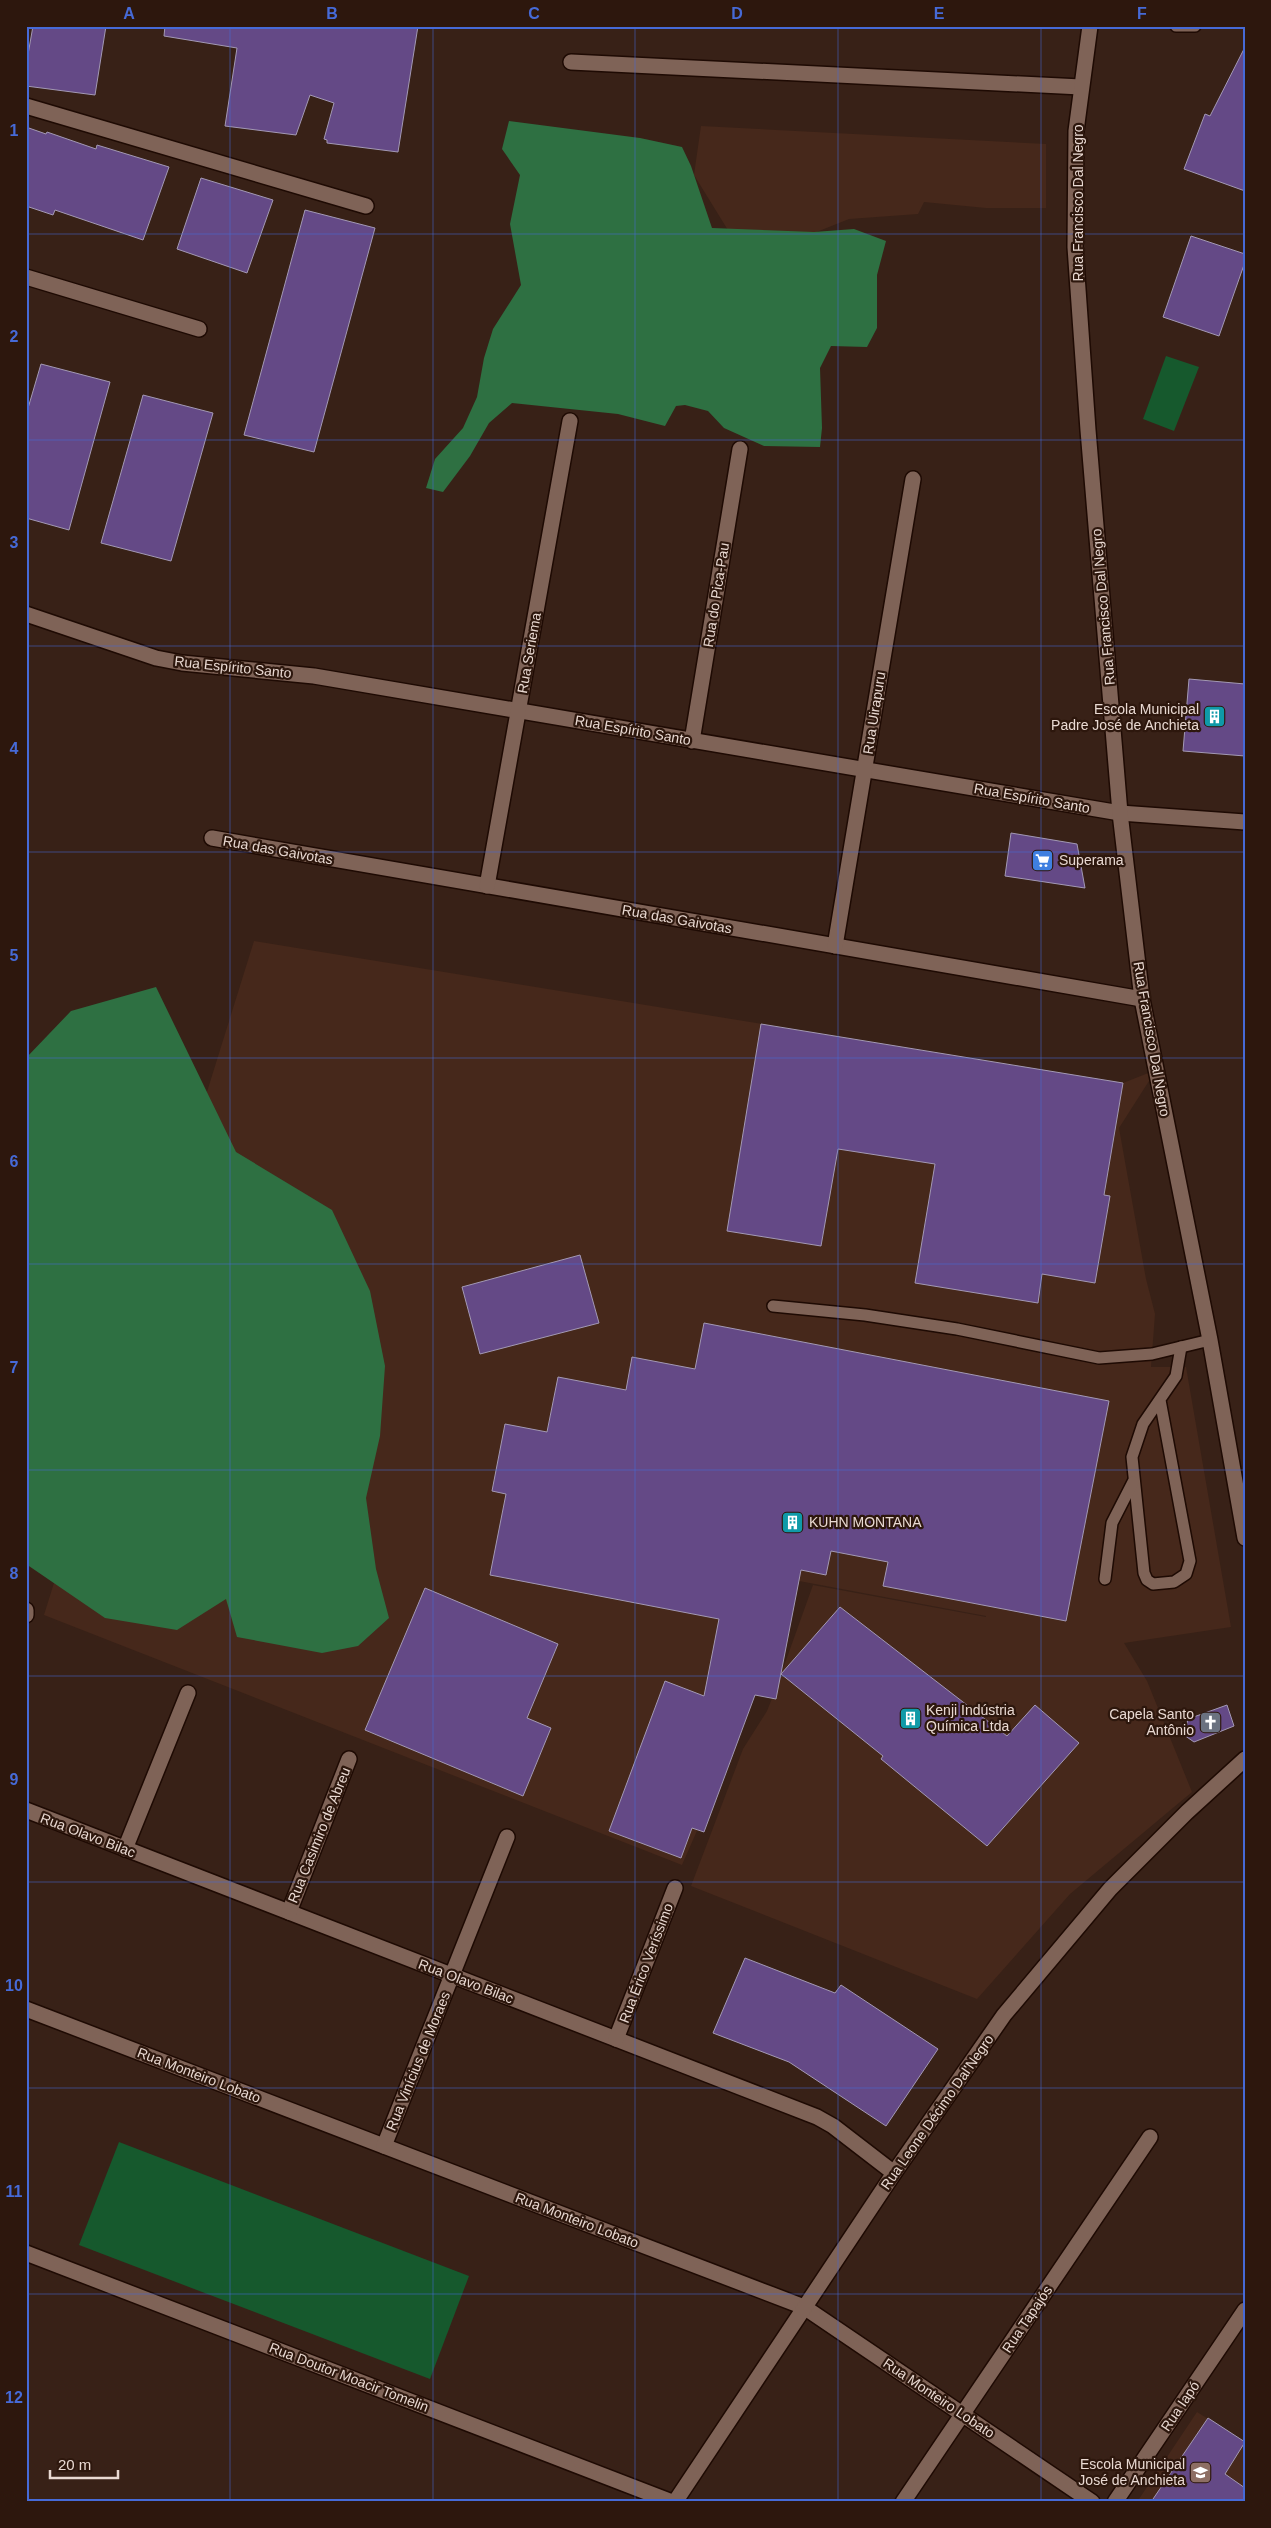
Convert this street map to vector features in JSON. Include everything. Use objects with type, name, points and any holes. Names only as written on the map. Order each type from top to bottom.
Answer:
[{"type":"street","name":"Rua Francisco Dal Negro","points":[[1090,26],[1080,87],[1076,131],[1075,247],[1088,430],[1120,813],[1142,999],[1240,1485],[1245,1538]]},
{"type":"street","points":[[571,62],[1080,87]]},
{"type":"street","points":[[26,106],[366,206]]},
{"type":"street","points":[[26,277],[199,329]]},
{"type":"street","name":"Rua Seriema","points":[[487,886],[570,421]]},
{"type":"street","name":"Rua do Pica-Pau","points":[[692,741],[740,449]]},
{"type":"street","name":"Rua Uirapuru","points":[[835,946],[913,479]]},
{"type":"street","name":"Rua Espírito Santo","points":[[26,614],[156,658],[182,663],[314,676],[1120,813],[1245,822]]},
{"type":"street","name":"Rua das Gaivotas","points":[[212,838],[1142,999]]},
{"type":"street","points":[[125,1849],[188,1693]]},
{"type":"street","name":"Rua Casimiro de Abreu","points":[[289,1912],[349,1758]]},
{"type":"street","name":"Rua Leone Décimo Dal'Negro","points":[[673,2502],[975,2055],[1039,1971],[1110,1888],[1187,1812],[1245,1759]]},
{"type":"street","name":"Rua Olavo Bilac","points":[[26,1810],[817,2117],[833,2126],[894,2173]]},
{"type":"street","name":"Rua Vinícius de Moraes","points":[[384,2146],[507,1837]]},
{"type":"street","name":"Rua Érico Veríssimo","points":[[616,2039],[675,1888]]},
{"type":"street","name":"Rua Monteiro Lobato","points":[[26,2009],[804,2307],[1092,2502]]},
{"type":"street","name":"Rua Tapajós","points":[[904,2502],[1150,2137]]},
{"type":"street","name":"Rua Doutor Moacir Tomelin","points":[[26,2253],[673,2502]]},
{"type":"street","name":"Rua Iapó","points":[[1115,2502],[1245,2310]]},
{"type":"lane","points":[[1176,26],[1195,26]]},
{"type":"lane","points":[[773,1306],[865,1315],[957,1329],[1100,1358],[1152,1354],[1210,1340]]},
{"type":"lane","points":[[1160,1400],[1190,1561],[1186,1574],[1174,1582],[1153,1584],[1147,1580],[1144,1573],[1133,1482],[1132,1457],[1143,1424],[1176,1376],[1181,1347]]},
{"type":"lane","points":[[1105,1579],[1112,1523],[1133,1482]]},
{"type":"shaded area","points":[[701,126],[1046,144],[1046,208],[986,208],[924,202],[918,214],[849,219],[799,239],[731,235],[694,175]]},
{"type":"shaded area","points":[[254,941],[1123,1083],[1156,1070],[1119,1128],[1146,1279],[1155,1314],[1151,1367],[1186,1367],[1231,1627],[1124,1643],[1147,1681],[1192,1792],[1070,1894],[977,1999],[691,1886],[743,1749],[767,1711],[773,1696],[708,1687],[749,1712],[682,1865],[44,1615]],"holes":[[[799,1581],[986,1616],[813,1585],[775,1691]]]},
{"type":"shaded area","name":"Escola Municipal José de Anchieta","points":[[1197,2412],[1245,2442],[1245,2502],[1137,2502]]},
{"type":"green space","points":[[509,121],[640,138],[682,147],[691,166],[712,228],[814,232],[854,229],[886,241],[877,275],[877,328],[867,347],[831,346],[820,368],[822,428],[820,447],[764,446],[724,428],[708,411],[685,405],[676,406],[665,426],[618,414],[512,403],[489,423],[470,456],[443,492],[426,488],[435,459],[463,428],[477,397],[484,358],[493,329],[521,285],[510,224],[520,175],[502,149]]},
{"type":"green space","points":[[1166,356],[1199,367],[1174,431],[1143,419]]},
{"type":"green space","points":[[156,987],[236,1152],[332,1210],[370,1291],[385,1366],[380,1436],[366,1498],[376,1569],[389,1618],[358,1646],[322,1653],[237,1637],[226,1599],[177,1630],[105,1618],[26,1564],[26,1058],[71,1011]]},
{"type":"green space","points":[[119,2142],[469,2276],[430,2379],[79,2245]]},
{"type":"building","points":[[33,26],[106,26],[95,95],[26,86],[26,66]]},
{"type":"building","points":[[165,26],[418,26],[398,152],[327,143],[327,140],[324,139],[334,103],[310,95],[296,135],[225,126],[237,48],[164,36]]},
{"type":"building","points":[[1245,47],[1245,191],[1184,169],[1205,114],[1210,116]]},
{"type":"building","points":[[26,127],[46,134],[47,132],[96,149],[97,145],[169,167],[143,240],[55,210],[53,215],[26,206]]},
{"type":"building","points":[[201,178],[273,200],[247,273],[177,249]]},
{"type":"building","points":[[305,210],[375,228],[314,452],[244,435]]},
{"type":"building","points":[[1191,236],[1245,254],[1245,262],[1219,336],[1163,317]]},
{"type":"building","points":[[41,364],[110,382],[69,530],[26,518],[26,415]]},
{"type":"building","points":[[143,395],[213,413],[171,561],[101,543]]},
{"type":"building","name":"Escola Municipal Padre José de Anchieta","points":[[1189,679],[1245,684],[1245,756],[1183,751]]},
{"type":"building","name":"Superama","points":[[1011,833],[1077,844],[1085,888],[1005,876]]},
{"type":"building","points":[[761,1024],[1123,1083],[1104,1195],[1110,1196],[1095,1283],[1042,1274],[1038,1303],[915,1283],[935,1164],[838,1149],[821,1246],[727,1231]]},
{"type":"building","points":[[580,1255],[599,1323],[480,1354],[462,1287]]},
{"type":"building","name":"KUHN MONTANA","points":[[704,1323],[1109,1401],[1066,1621],[883,1586],[888,1562],[831,1551],[826,1575],[801,1570],[776,1699],[755,1695],[704,1832],[692,1828],[681,1858],[609,1831],[665,1681],[704,1696],[719,1619],[490,1575],[506,1494],[492,1491],[505,1424],[547,1432],[558,1377],[626,1390],[632,1357],[695,1369]]},
{"type":"building","points":[[425,1588],[558,1644],[527,1718],[551,1728],[523,1796],[365,1730]]},
{"type":"building","name":"Kenji Indústria Química Ltda","points":[[840,1607],[1007,1736],[1035,1705],[1079,1743],[987,1846],[881,1759],[883,1756],[781,1674]]},
{"type":"building","name":"Capela Santo Antônio","points":[[1227,1705],[1234,1726],[1194,1742],[1184,1735],[1188,1719]]},
{"type":"building","points":[[745,1958],[835,1993],[841,1985],[938,2049],[886,2126],[789,2062],[713,2033]]},
{"type":"building","name":"Escola Municipal José de Anchieta","points":[[1208,2418],[1245,2442],[1225,2474],[1245,2488],[1245,2502],[1151,2502]]},
{"type":"place","name":"Escola Municipal Padre José de Anchieta","points":[[1215,717]]},
{"type":"place","name":"Superama","points":[[1043,860]]},
{"type":"place","name":"KUHN MONTANA","points":[[793,1522]]},
{"type":"place","name":"Kenji Indústria Química Ltda","points":[[910,1718]]},
{"type":"place","name":"Capela Santo Antônio","points":[[1210,1722]]},
{"type":"place","name":"Escola Municipal José de Anchieta","points":[[1201,2472]]}]
